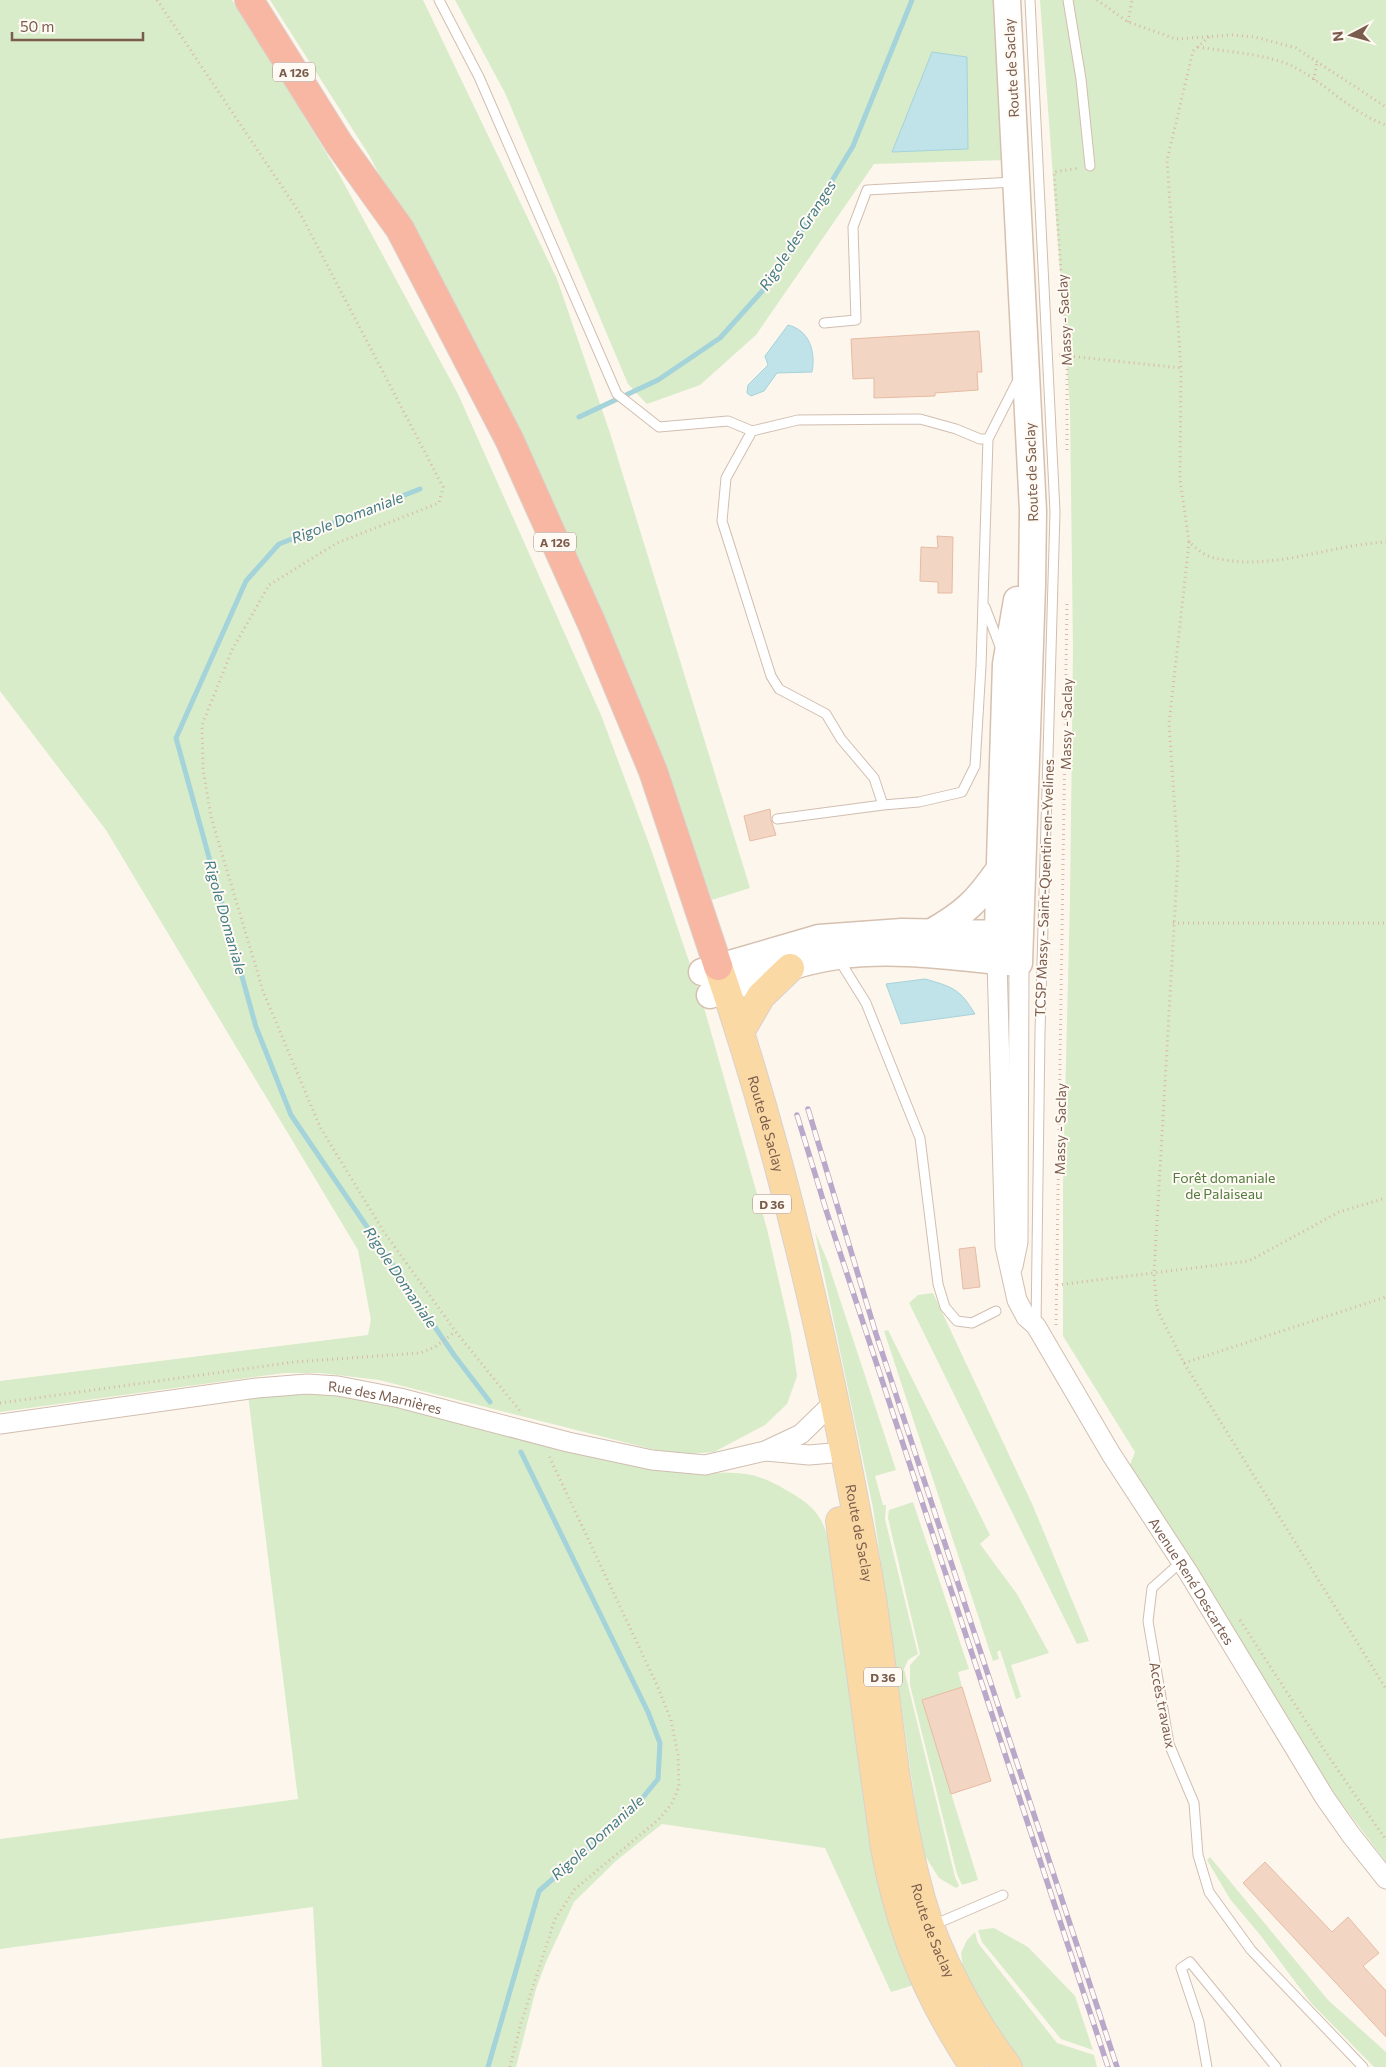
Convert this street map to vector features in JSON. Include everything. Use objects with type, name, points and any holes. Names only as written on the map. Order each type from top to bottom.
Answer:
[{"type":"highway","name":"A 126","points":[[248,0],[339,144],[494,451],[577,630],[643,793],[714,981]]},
{"type":"main road","name":"Route de Saclay","points":[[1008,962],[1008,934],[1032,585],[1038,358],[1017,182],[1013,3]]},
{"type":"main road","points":[[714,981],[820,938],[930,932],[1008,934],[1001,867],[1006,664],[1033,510]]},
{"type":"main road","points":[[930,932],[957,918],[971,906],[1001,867]]},
{"type":"main road","points":[[714,981],[790,968],[836,956],[858,954],[951,955],[1008,962]]},
{"type":"main road","points":[[740,1032],[761,996],[790,968]]},
{"type":"main road","name":"Route de Saclay","points":[[714,981],[740,1032],[812,1295],[826,1409]]},
{"type":"main road","name":"Route de Saclay","points":[[714,981],[763,1163],[868,1578],[905,1829],[922,1902],[950,1972],[991,2045],[1008,2067]]},
{"type":"main road","name":"Route de Saclay","points":[[835,1453],[840,1523],[885,1848],[894,1891],[909,1943],[938,2008],[975,2067]]},
{"type":"street","name":"Avenue René Descartes","points":[[1008,962],[1018,1242],[1012,1277],[1017,1300],[1026,1317],[1036,1326],[1111,1454],[1181,1562],[1325,1798],[1386,1879]]},
{"type":"street","name":"Rue des Marnières","points":[[0,1424],[257,1388],[330,1385],[400,1398],[568,1442],[672,1464],[705,1466],[765,1451],[801,1434],[826,1409]]},
{"type":"street","name":"Rue des Marnières","points":[[765,1451],[835,1453]]},
{"type":"lane","points":[[439,0],[479,77],[617,394],[659,427],[728,421],[752,430],[798,420],[920,419],[956,429],[980,439],[988,439]]},
{"type":"lane","points":[[1068,0],[1081,79],[1090,166]]},
{"type":"lane","name":"TCSP Massy - Saint-Quentin-en-Yvelines","points":[[1013,3],[1038,358],[1055,512],[1040,1032],[1036,1326]]},
{"type":"lane","points":[[824,323],[856,320],[853,227],[867,190],[1017,182]]},
{"type":"lane","points":[[777,819],[919,802],[962,792],[975,766],[988,439],[1038,358]]},
{"type":"lane","points":[[752,430],[726,478],[722,521],[771,676],[779,689],[826,714],[842,739],[874,778],[883,805]]},
{"type":"lane","points":[[983,602],[1006,664]]},
{"type":"lane","points":[[836,956],[866,1003],[920,1138],[938,1284],[945,1307],[957,1321],[972,1323],[996,1310]]},
{"type":"lane","name":"Accès travaux","points":[[1181,1562],[1152,1588],[1148,1621],[1168,1744],[1194,1804],[1198,1855],[1209,1892],[1251,1950],[1363,2067]]},
{"type":"lane","points":[[931,1926],[1003,1895]]},
{"type":"lane","points":[[1207,2067],[1199,2022],[1181,1968],[1190,1962],[1276,2067]]},
{"type":"path","points":[[157,0],[301,215],[443,487],[439,502],[337,543],[268,585],[232,650],[202,725],[203,769],[211,817],[263,991],[320,1127],[384,1232],[456,1332],[526,1418]]},
{"type":"path","points":[[1097,0],[1128,22],[1176,39],[1255,37],[1296,48],[1386,107]]},
{"type":"path","points":[[1128,22],[1132,0]]},
{"type":"path","points":[[1209,37],[1193,51],[1167,160],[1181,368],[1180,480],[1189,542],[1169,724],[1178,857],[1154,1274],[1157,1309],[1184,1363],[1386,1689]]},
{"type":"path","points":[[1198,48],[1278,60],[1296,68],[1365,118],[1386,125]]},
{"type":"path","points":[[1314,80],[1317,61]]},
{"type":"path","name":"Massy - Saclay","points":[[1067,456],[1067,356],[1054,172],[1090,166]]},
{"type":"path","points":[[1038,358],[1067,356],[1181,368]]},
{"type":"path","points":[[1189,542],[1210,557],[1256,562],[1284,560],[1386,542]]},
{"type":"path","name":"Massy - Saclay","points":[[1056,1330],[1067,603]]},
{"type":"path","points":[[1173,923],[1386,923]]},
{"type":"path","points":[[1057,1285],[1249,1261],[1339,1212],[1386,1198]]},
{"type":"path","points":[[1184,1363],[1386,1297]]},
{"type":"path","points":[[435,1347],[456,1332]]},
{"type":"path","points":[[510,2067],[521,2023],[554,1919],[575,1889],[658,1820],[671,1805],[679,1787],[678,1755],[671,1720],[657,1685],[549,1455]]},
{"type":"path","points":[[1237,1615],[1329,1757],[1386,1840]]},
{"type":"green space","points":[[0,0],[232,0],[256,36],[340,176],[458,394],[601,715],[651,849],[701,997],[767,1229],[791,1334],[797,1376],[787,1404],[765,1425],[714,1452],[675,1455],[379,1380],[321,1373],[284,1373],[0,1412],[0,1381],[368,1335],[371,1320],[358,1250],[106,830],[0,691]]},
{"type":"green space","points":[[270,0],[423,0],[557,279],[610,433],[750,888],[712,900],[657,747],[535,469],[369,155]]},
{"type":"green space","points":[[455,0],[994,0],[1007,160],[874,164],[756,335],[700,385],[647,404],[628,384],[505,93]]},
{"type":"green space","name":"Forêt domaniale de Palaiseau","points":[[1040,0],[1386,0],[1386,1862],[1322,1778],[1128,1470],[1135,1452],[1063,1336],[1063,1183],[1070,899],[1073,650],[1070,408]]},
{"type":"green space","points":[[815,1232],[827,1260],[896,1470],[875,1476],[883,1505],[886,1505],[885,1519],[918,1654],[908,1660],[904,1669],[955,1877],[959,1886],[956,1888],[939,1878],[922,1851],[873,1508]]},
{"type":"green space","points":[[933,1293],[1033,1506],[1089,1641],[1077,1644],[909,1303],[918,1295]]},
{"type":"green space","points":[[888,1330],[990,1535],[980,1544],[1017,1594],[1049,1653],[1011,1665],[1021,1697],[1016,1699],[1000,1650],[997,1652],[999,1659],[993,1661],[884,1331]]},
{"type":"green space","points":[[329,1392],[708,1473],[753,1475],[781,1487],[817,1513],[824,1525],[832,1553],[914,1985],[891,1992],[825,1848],[662,1824],[616,1861],[574,1902],[546,1962],[536,1989],[516,2067],[322,2067],[313,1907],[0,1949],[0,1839],[298,1799],[248,1395]]},
{"type":"green space","points":[[913,1502],[969,1669],[958,1672],[962,1687],[922,1700],[978,1880],[962,1885],[957,1874],[910,1685],[910,1665],[920,1654],[888,1518],[889,1510]]},
{"type":"green space","points":[[1210,1857],[1328,2000],[1386,2052],[1386,2067],[1374,2067],[1311,2003],[1261,1936],[1230,1899],[1207,1860]]},
{"type":"green space","points":[[994,1928],[1028,1947],[1075,1996],[1093,2050],[1061,2039],[982,1942],[978,1930]]},
{"type":"green space","points":[[975,1932],[978,1943],[1057,2043],[1094,2055],[1097,2067],[1020,2067],[964,1978],[961,1953],[967,1940]]},
{"type":"water","points":[[932,52],[967,57],[968,149],[892,152]]},
{"type":"water","points":[[788,325],[801,332],[809,342],[813,357],[812,372],[777,373],[764,391],[751,396],[747,393],[748,385],[768,365],[765,356]]},
{"type":"water","points":[[925,979],[943,984],[955,990],[965,999],[975,1014],[901,1024],[886,984]]},
{"type":"building","points":[[979,331],[982,372],[977,372],[978,390],[935,393],[935,396],[874,398],[874,378],[853,379],[851,339]]},
{"type":"building","points":[[937,536],[953,537],[952,593],[938,593],[938,582],[920,581],[921,547],[938,548]]},
{"type":"building","points":[[770,809],[776,835],[750,841],[744,816]]},
{"type":"building","points":[[975,1247],[980,1287],[963,1289],[959,1249]]},
{"type":"building","points":[[962,1687],[991,1781],[951,1794],[922,1700]]},
{"type":"building","points":[[1265,1862],[1332,1932],[1348,1917],[1379,1953],[1363,1966],[1386,1991],[1386,2037],[1243,1883]]},
{"type":"waterway","name":"Rigole des Granges","points":[[579,417],[658,380],[720,338],[772,280],[853,146],[912,0]]},
{"type":"waterway","name":"Rigole Domaniale","points":[[420,489],[279,544],[246,581],[176,738],[256,1027],[291,1115],[454,1355],[490,1402]]},
{"type":"waterway","name":"Rigole Domaniale","points":[[488,2067],[539,1891],[635,1807],[658,1779],[660,1743],[648,1712],[521,1452]]},
{"type":"railway","points":[[808,1109],[876,1334],[1117,2067]]},
{"type":"railway","points":[[797,1115],[827,1213],[1108,2067]]}]
